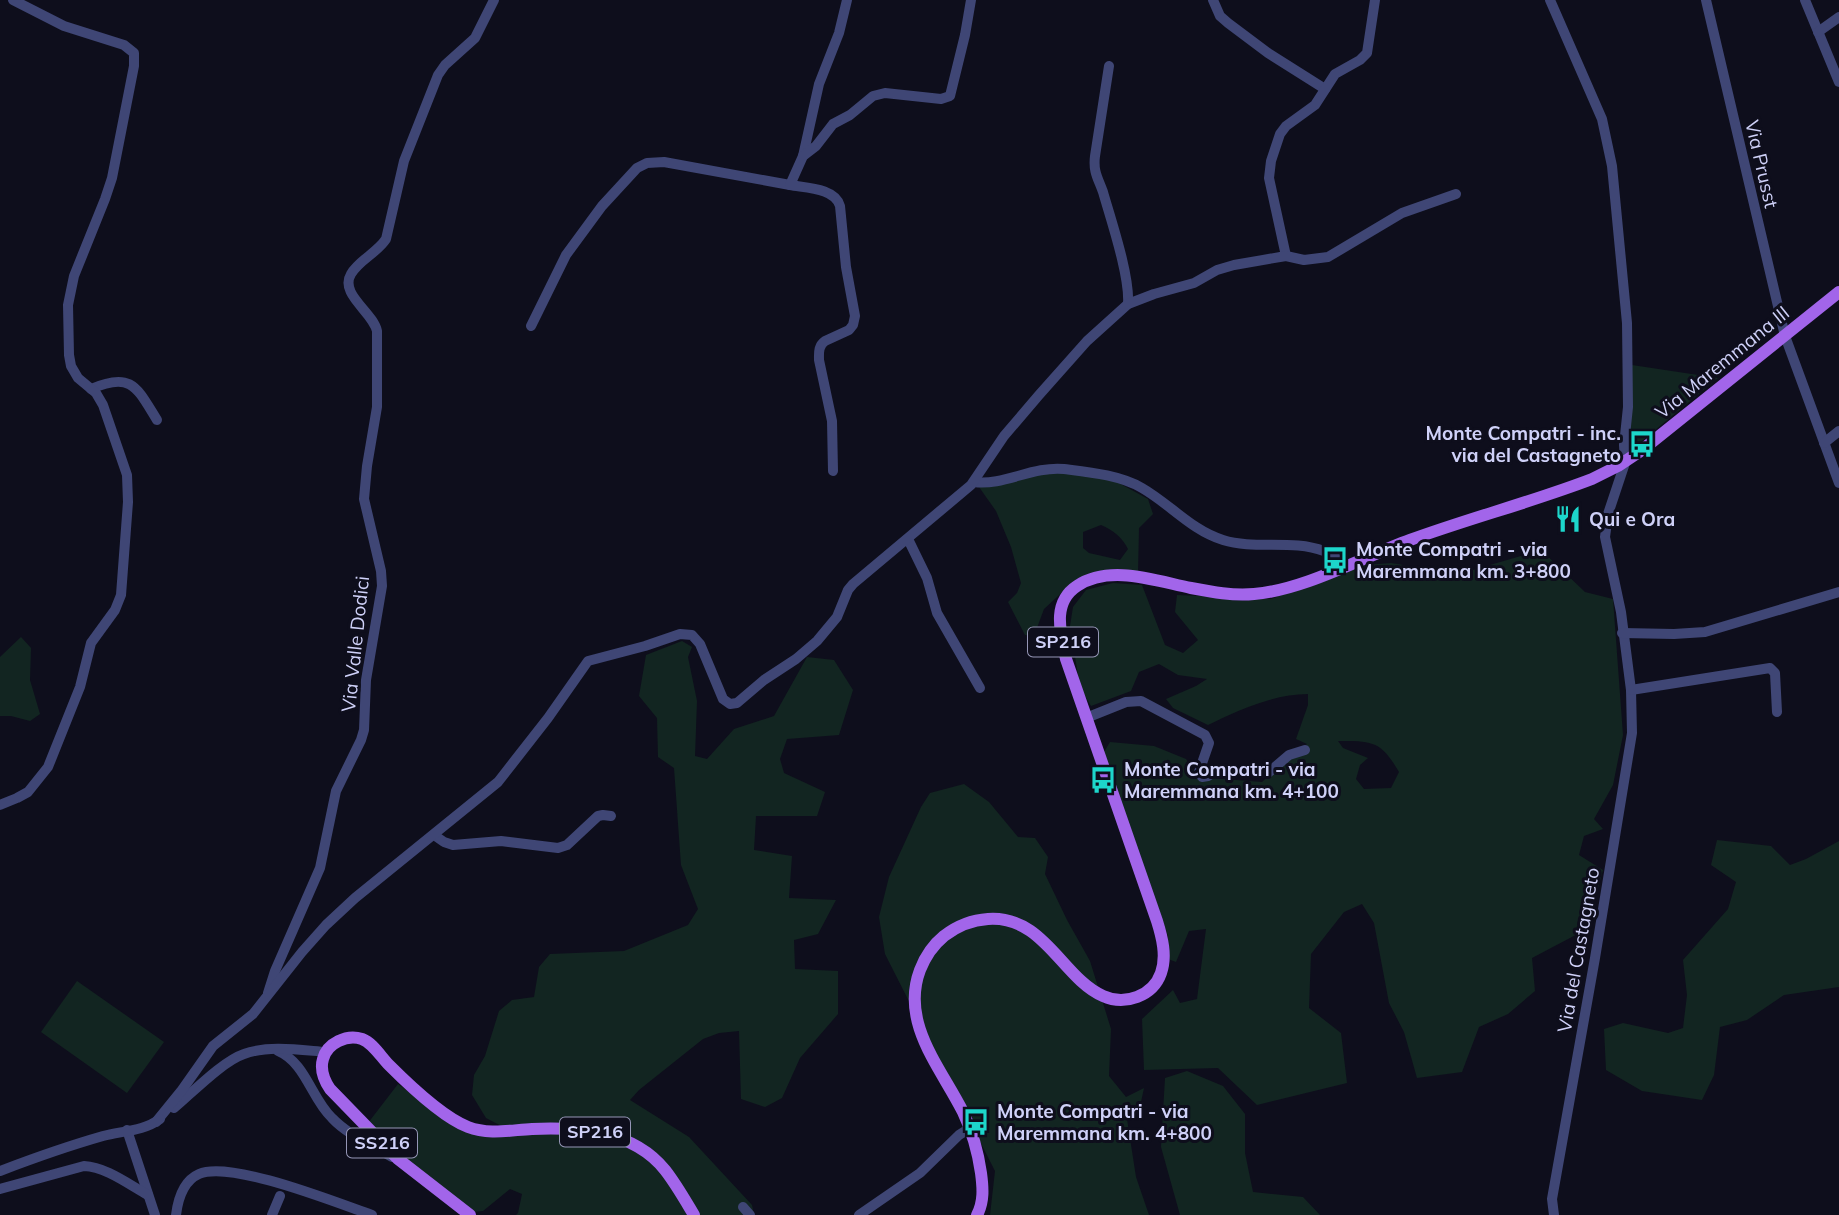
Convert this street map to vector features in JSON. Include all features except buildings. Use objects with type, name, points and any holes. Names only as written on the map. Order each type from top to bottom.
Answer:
[{"type":"main road","name":"Via Maremmana III","points":[[977,1215],[982,1201],[982,1183],[970,1128],[925,1042],[915,1014],[915,987],[929,952],[957,927],[977,920],[995,918],[1011,921],[1024,928],[1046,944],[1088,988],[1104,997],[1126,1000],[1142,995],[1161,973],[1163,950],[1160,933],[1066,659],[1059,612],[1070,592],[1079,584],[1099,578],[1125,576],[1216,593],[1256,594],[1293,586],[1409,540],[1592,480],[1625,463],[1647,447],[1839,292]]},
{"type":"main road","name":"SP216","points":[[326,1052],[342,1039],[363,1040],[440,1111],[461,1124],[484,1131],[574,1130],[622,1139],[664,1168],[694,1215]]},
{"type":"main road","name":"SS216","points":[[326,1052],[323,1071],[330,1089],[405,1165],[470,1215]]},
{"type":"street","points":[[0,805],[28,792],[46,770],[80,687],[92,643],[121,597],[128,502],[127,475],[105,408],[100,398],[78,378],[71,366],[69,298],[74,276],[112,178],[134,55],[122,44],[64,26],[13,0]]},
{"type":"street","name":"Via Valle Dodici","points":[[268,996],[275,971],[320,868],[336,791],[364,733],[366,680],[382,590],[381,571],[364,499],[377,407],[377,331],[371,317],[349,289],[348,283],[352,273],[388,236],[404,161],[438,75],[447,63],[475,38],[494,0]]},
{"type":"street","points":[[790,185],[803,156],[819,85],[840,28],[847,0]]},
{"type":"street","points":[[803,156],[816,146],[833,124],[850,115],[875,95],[885,93],[948,98],[953,90],[971,0]]},
{"type":"street","points":[[1213,0],[1220,16],[1228,23],[1264,51],[1325,89]]},
{"type":"street","points":[[1286,256],[1269,177],[1280,134],[1286,125],[1314,105],[1335,74],[1367,53],[1376,0]]},
{"type":"street","name":"Via del Castagneto","points":[[1550,0],[1602,119],[1610,155],[1627,323],[1628,407],[1625,463],[1608,514],[1605,537],[1621,612],[1631,690],[1632,733],[1552,1199],[1554,1215]]},
{"type":"street","name":"Via Prusst","points":[[1706,0],[1785,336],[1839,483]]},
{"type":"street","points":[[1805,0],[1839,82]]},
{"type":"street","points":[[1818,32],[1839,17]]},
{"type":"street","points":[[1109,66],[1094,169],[1121,256],[1128,304]]},
{"type":"street","points":[[531,326],[575,242],[602,206],[639,166],[664,162],[830,194],[836,197],[840,206],[846,267],[855,318],[849,330],[823,343],[819,352],[832,421],[833,471]]},
{"type":"street","points":[[156,1122],[213,1046],[246,1021],[333,918],[498,782],[588,661],[687,634],[694,636],[700,643],[723,699],[730,704],[737,703],[817,641],[835,620],[851,586],[974,482],[1007,432],[1039,395],[1087,341],[1128,304],[1195,282],[1229,266],[1286,256],[1304,260],[1331,257],[1402,213],[1456,194]]},
{"type":"street","points":[[91,389],[116,382],[132,385],[157,420]]},
{"type":"street","points":[[1824,443],[1839,430]]},
{"type":"street","points":[[974,482],[989,482],[1049,469],[1110,477],[1142,487],[1185,519],[1217,538],[1244,544],[1311,548],[1328,553],[1347,565]]},
{"type":"street","points":[[908,539],[928,581],[936,610],[980,688]]},
{"type":"street","points":[[1622,633],[1705,632],[1839,592]]},
{"type":"street","points":[[1631,690],[1770,668],[1775,673],[1777,712]]},
{"type":"street","points":[[1086,718],[1126,702],[1141,701],[1205,735],[1209,743],[1199,772],[1202,777],[1219,769],[1268,773],[1289,755],[1305,750]]},
{"type":"street","points":[[434,835],[453,845],[501,841],[560,847],[567,845],[598,816],[611,816]]},
{"type":"street","points":[[274,1049],[296,1064],[332,1119],[405,1165]]},
{"type":"street","points":[[0,1171],[63,1148],[156,1122],[231,1060],[253,1051],[274,1049],[326,1052]]},
{"type":"street","points":[[859,1215],[920,1173],[959,1135],[970,1128]]},
{"type":"street","points":[[128,1130],[155,1215]]},
{"type":"street","points":[[0,1189],[84,1166],[93,1166],[148,1195]]},
{"type":"street","points":[[176,1215],[178,1201],[189,1182],[198,1174],[220,1171],[283,1185],[372,1215]]},
{"type":"street","points":[[272,1215],[280,1196]]},
{"type":"green space","points":[[1632,365],[1718,378],[1631,450],[1627,446]]},
{"type":"green space","points":[[1045,471],[1077,473],[1117,482],[1148,499],[1153,514],[1139,528],[1138,573],[1102,572],[1083,576],[1044,609],[1034,636],[1025,635],[1008,602],[1017,593],[1021,583],[1011,547],[996,511],[979,487]],"holes":[[[1101,525],[1120,537],[1128,549],[1120,560],[1089,553],[1083,548],[1083,532]]]},
{"type":"green space","points":[[1541,550],[1585,592],[1613,599],[1623,735],[1613,785],[1594,819],[1603,829],[1584,836],[1579,855],[1603,870],[1587,929],[1532,958],[1535,991],[1508,1014],[1479,1027],[1462,1072],[1417,1078],[1404,1032],[1389,1003],[1374,923],[1362,904],[1344,912],[1311,954],[1309,1008],[1341,1033],[1347,1083],[1257,1105],[1218,1068],[1144,1070],[1142,1019],[1173,990],[1180,1003],[1197,999],[1206,929],[1189,931],[1176,962],[1168,959],[1168,936],[1104,752],[1110,742],[1154,746],[1186,759],[1198,777],[1262,782],[1307,744],[1296,739],[1308,705],[1308,694],[1269,700],[1208,725],[1173,708],[1166,699],[1207,679],[1178,675],[1159,664],[1139,672],[1131,691],[1091,706],[1080,687],[1070,626],[1073,607],[1086,590],[1113,583],[1142,585],[1165,645],[1183,653],[1198,640],[1175,612],[1177,595],[1271,599],[1364,565],[1391,563],[1459,574]],"holes":[[[1338,741],[1375,745],[1387,754],[1399,772],[1391,788],[1364,789],[1356,779],[1360,765],[1368,758],[1343,748]]]},
{"type":"green space","points":[[21,637],[31,648],[30,680],[40,714],[30,721],[0,716],[0,657]]},
{"type":"green space","points":[[682,641],[692,647],[688,657],[697,701],[695,756],[707,759],[734,729],[774,716],[807,657],[834,660],[853,690],[839,735],[787,739],[780,759],[784,773],[825,792],[817,816],[756,816],[754,850],[792,856],[789,898],[836,900],[818,934],[794,940],[795,969],[838,971],[838,1014],[800,1058],[782,1098],[765,1107],[741,1099],[739,1031],[719,1033],[703,1039],[630,1100],[689,1137],[752,1205],[754,1215],[516,1215],[522,1194],[510,1189],[483,1211],[473,1212],[404,1160],[368,1123],[398,1084],[451,1123],[513,1132],[486,1118],[472,1095],[474,1075],[485,1056],[499,1011],[512,1000],[534,997],[539,967],[550,954],[624,951],[688,925],[698,909],[681,865],[674,768],[658,757],[657,718],[639,696],[646,655]]},
{"type":"green space","points":[[964,784],[989,802],[1018,837],[1035,838],[1048,857],[1045,874],[1090,961],[1111,1029],[1109,1076],[1126,1097],[1144,1088],[1141,1102],[1127,1119],[1136,1177],[1149,1215],[990,1215],[995,1171],[885,954],[879,917],[889,877],[921,807],[930,793]]},
{"type":"green space","points":[[1717,840],[1771,846],[1790,865],[1839,841],[1839,987],[1784,995],[1747,1020],[1720,1027],[1714,1075],[1702,1100],[1642,1091],[1606,1070],[1604,1029],[1623,1023],[1668,1033],[1683,1028],[1687,995],[1683,960],[1728,909],[1736,882],[1711,865]]},
{"type":"green space","points":[[77,981],[164,1042],[127,1093],[41,1032]]},
{"type":"green space","points":[[1187,1071],[1223,1086],[1245,1114],[1245,1153],[1253,1192],[1303,1197],[1320,1215],[1180,1215],[1161,1147],[1165,1078]]},
{"type":"place","name":"Monte Compatri - inc. via del Castagneto","points":[[1642,444]]},
{"type":"place","name":"Qui e Ora","points":[[1568,519]]},
{"type":"place","name":"Monte Compatri - via Maremmana km. 3+800","points":[[1335,560]]},
{"type":"place","name":"Monte Compatri - via Maremmana km. 4+100","points":[[1103,780]]},
{"type":"place","name":"Monte Compatri - via Maremmana km. 4+800","points":[[976,1122]]}]
